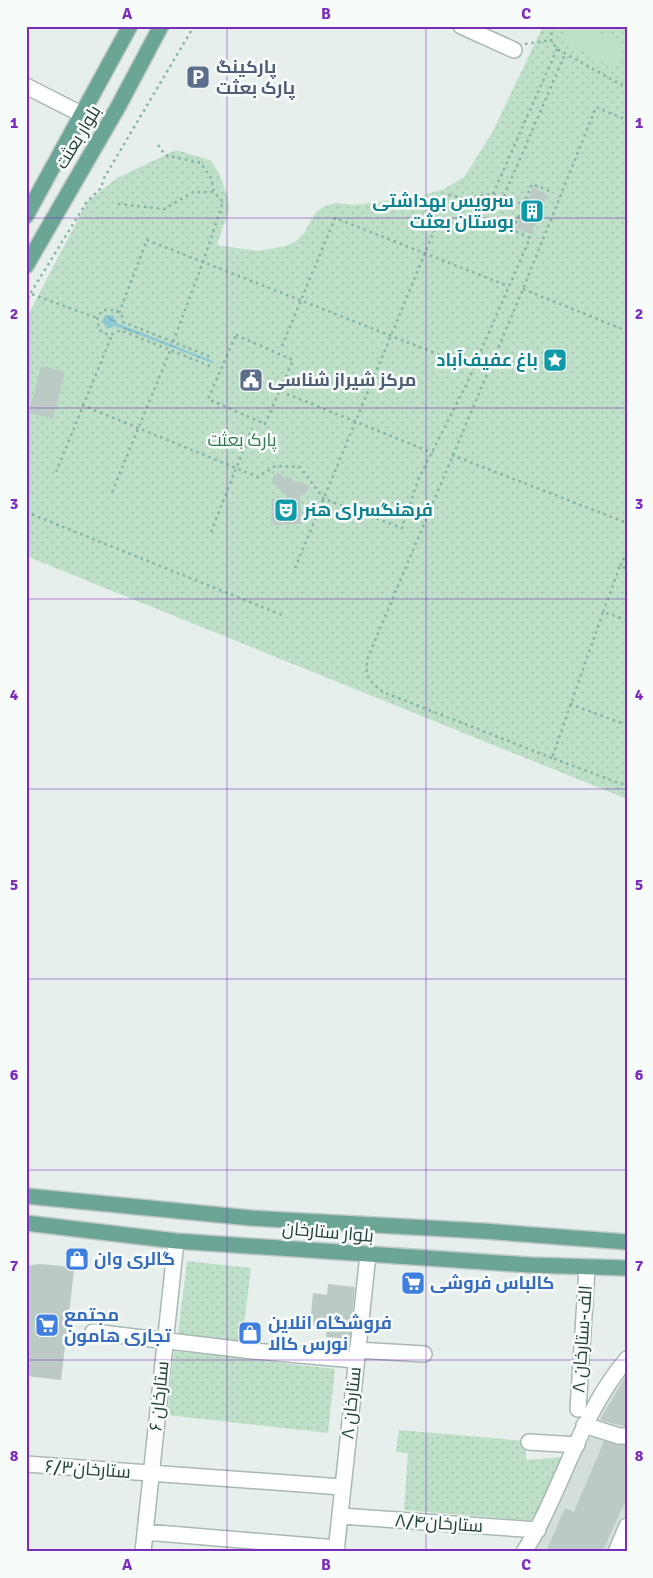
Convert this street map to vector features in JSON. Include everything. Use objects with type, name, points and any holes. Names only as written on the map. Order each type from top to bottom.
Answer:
[{"type":"main road","name":"بلوار بعثت","points":[[26,216],[83,115],[130,26]]},
{"type":"main road","name":"بلوار بعثت","points":[[26,266],[118,107],[161,26]]},
{"type":"main road","name":"بلوار ستارخان","points":[[26,1196],[251,1218],[473,1230],[627,1242]]},
{"type":"main road","name":"بلوار ستارخان","points":[[26,1223],[176,1241],[586,1269],[627,1268]]},
{"type":"street","points":[[461,26],[514,50]]},
{"type":"street","points":[[26,86],[83,115]]},
{"type":"street","name":"ستارخان ۶","points":[[143,1552],[176,1241]]},
{"type":"street","name":"ستارخان ۸","points":[[336,1550],[368,1254]]},
{"type":"street","name":"۸ الف-ستارخان","points":[[578,1409],[586,1269]]},
{"type":"street","points":[[93,1332],[166,1339],[253,1351],[356,1355],[424,1354]]},
{"type":"street","points":[[524,1552],[538,1530],[577,1445],[584,1425],[624,1362]]},
{"type":"street","points":[[584,1425],[619,1436],[627,1436]]},
{"type":"street","points":[[529,1442],[577,1445]]},
{"type":"street","name":"ستارخان۶/۳","points":[[26,1464],[342,1487]]},
{"type":"street","name":"ستارخان۸/۴","points":[[340,1516],[538,1530]]},
{"type":"street","points":[[616,1552],[627,1526]]},
{"type":"street","points":[[145,1532],[229,1538],[336,1550]]},
{"type":"path","points":[[26,305],[28,293],[86,203],[101,188],[104,178],[194,26]]},
{"type":"path","points":[[552,26],[551,40],[557,49],[627,88]]},
{"type":"path","points":[[514,50],[525,44],[551,40]]},
{"type":"path","points":[[493,194],[557,49]]},
{"type":"path","points":[[504,196],[565,54]]},
{"type":"path","points":[[627,120],[596,107],[368,657],[365,670],[370,682],[383,692],[627,786]]},
{"type":"path","points":[[158,145],[165,155],[200,162],[211,178],[214,192],[223,202],[173,342]]},
{"type":"path","points":[[82,406],[258,477],[275,466],[300,467],[324,499],[402,528],[418,480],[433,453],[473,368],[530,238],[513,230],[523,204],[532,184],[550,191]]},
{"type":"path","points":[[118,204],[164,209],[193,192],[214,192]]},
{"type":"path","points":[[296,568],[449,195],[463,198],[493,194],[504,196],[523,204]]},
{"type":"path","points":[[282,346],[336,218],[509,286]]},
{"type":"path","points":[[213,358],[123,322],[119,313],[147,240],[473,368]]},
{"type":"path","points":[[522,289],[627,331]]},
{"type":"path","points":[[28,293],[97,318]]},
{"type":"path","points":[[119,313],[107,309],[100,313],[97,318],[99,329],[105,334],[113,334],[120,330],[210,366]]},
{"type":"path","points":[[56,472],[113,334]]},
{"type":"path","points":[[236,335],[292,360],[265,424],[208,399],[236,335]]},
{"type":"path","points":[[112,492],[170,350]]},
{"type":"path","points":[[287,394],[433,453]]},
{"type":"path","points":[[211,532],[252,428]]},
{"type":"path","points":[[452,455],[627,523]]},
{"type":"path","points":[[26,512],[282,615]]},
{"type":"path","points":[[552,758],[603,612],[627,552]]},
{"type":"path","points":[[620,566],[627,568]]},
{"type":"path","points":[[603,612],[627,620]]},
{"type":"path","points":[[570,704],[627,725]]},
{"type":"shaded area","points":[[627,1363],[627,1552],[527,1552],[586,1430]]},
{"type":"green space","name":"پارک بعثت","points":[[543,26],[627,26],[627,799],[26,556],[26,319],[87,202],[117,178],[176,150],[210,160],[219,173],[228,198],[229,210],[217,245],[258,251],[286,246],[295,242],[304,233],[316,212],[325,206],[336,203],[354,205],[421,196],[444,189],[464,177],[492,133]]},
{"type":"green space","points":[[570,26],[586,26],[625,47],[614,68],[562,40]]},
{"type":"green space","points":[[187,1261],[251,1268],[242,1341],[178,1334]]},
{"type":"green space","points":[[174,1351],[335,1369],[328,1433],[167,1415]]},
{"type":"green space","points":[[399,1430],[526,1441],[526,1460],[566,1457],[536,1521],[404,1510],[408,1453],[396,1452]]},
{"type":"water","points":[[106,315],[113,315],[117,323],[213,361],[212,363],[116,326],[107,329],[102,321]]},
{"type":"building","name":"سرویس بهداشتی بوستان بعثت","points":[[533,188],[547,195],[531,234],[516,228]]},
{"type":"building","points":[[41,366],[65,372],[53,419],[29,413]]},
{"type":"building","name":"فرهنگسرای هنر","points":[[278,473],[286,479],[290,477],[295,482],[304,483],[309,486],[306,493],[300,496],[302,524],[271,525],[272,499],[290,499],[273,483],[273,476]]},
{"type":"building","name":"مجتمع تجاری هامون","points":[[39,1264],[63,1266],[74,1271],[61,1380],[26,1376],[26,1274],[27,1266]]},
{"type":"building","points":[[328,1284],[355,1287],[350,1339],[326,1337],[327,1327],[310,1325],[313,1293],[327,1295]]},
{"type":"building","points":[[627,1375],[627,1427],[600,1420],[624,1379]]},
{"type":"building","points":[[604,1441],[627,1445],[627,1498],[602,1552],[546,1552],[565,1508],[574,1512]]},
{"type":"place","name":"پارکینگ پارک بعثت","points":[[198,77]]},
{"type":"place","name":"سرویس بهداشتی بوستان بعثت","points":[[532,211]]},
{"type":"place","name":"باغ عفیف‌آباد","points":[[555,360]]},
{"type":"place","name":"مرکز شیراز شناسی","points":[[251,380]]},
{"type":"place","name":"فرهنگسرای هنر","points":[[286,510]]},
{"type":"place","name":"گالری وان","points":[[77,1259]]},
{"type":"place","name":"کالباس فروشی","points":[[413,1283]]},
{"type":"place","name":"مجتمع تجاری هامون","points":[[47,1325]]},
{"type":"place","name":"فروشگاه انلاین نورس کالا","points":[[250,1333]]}]
